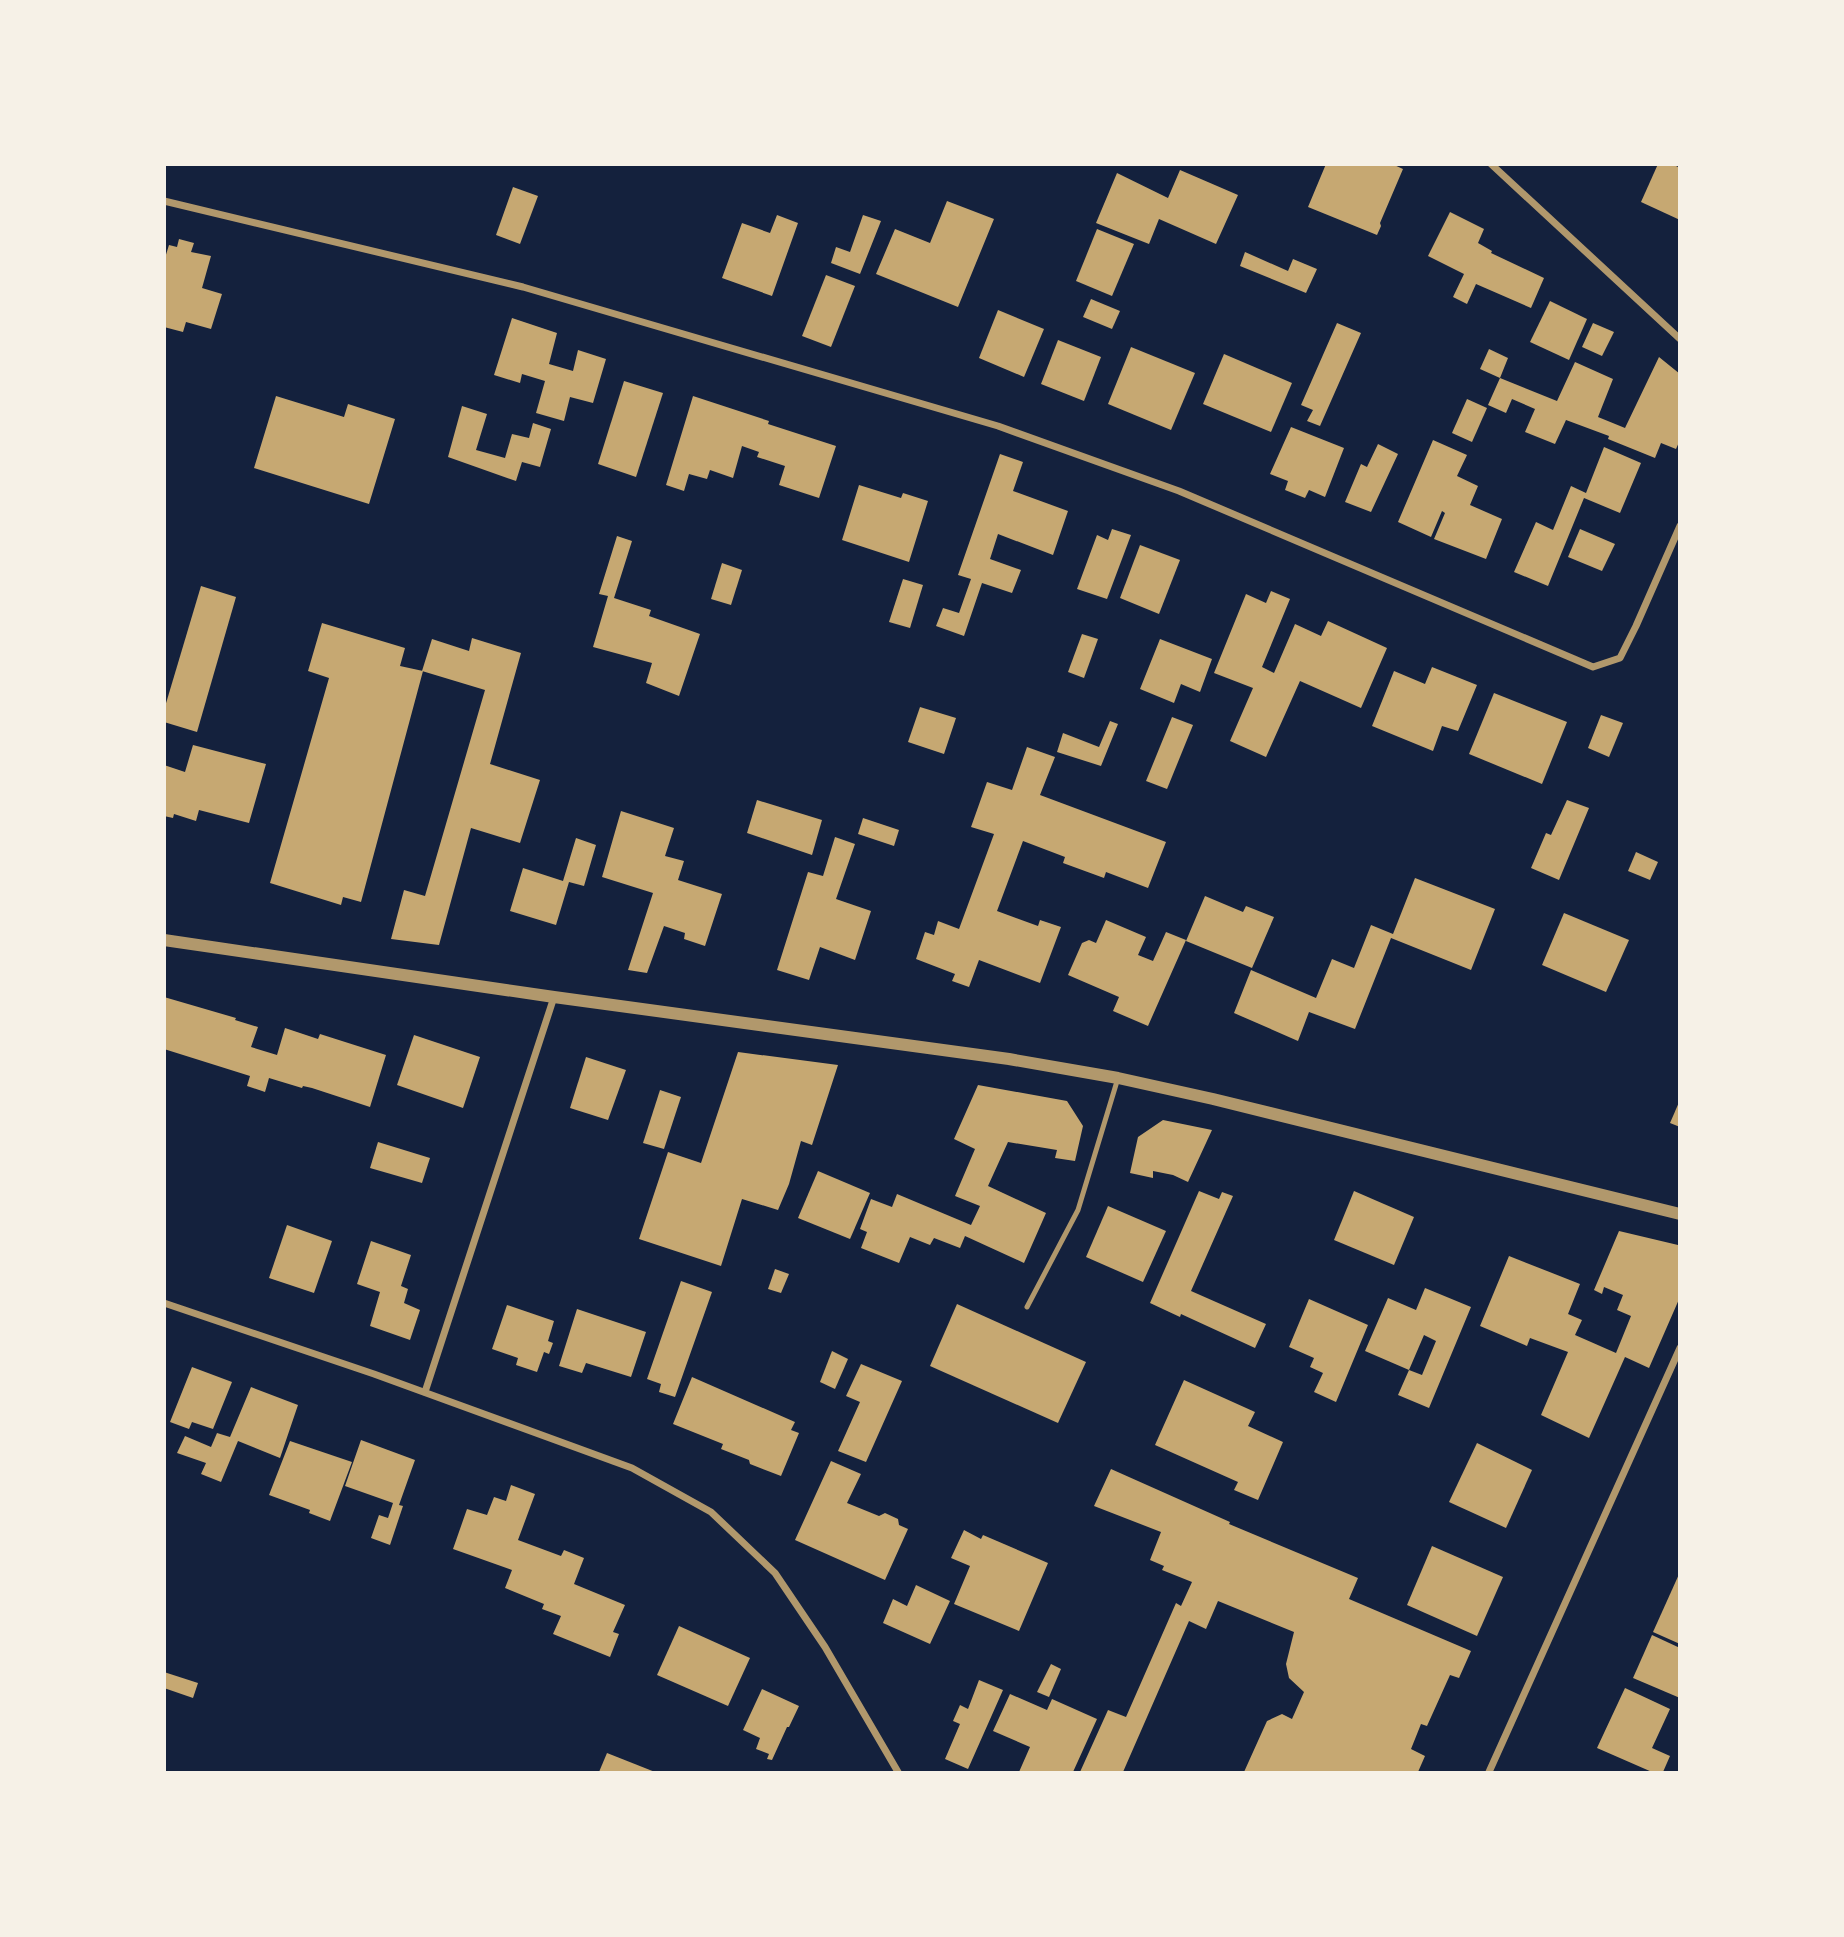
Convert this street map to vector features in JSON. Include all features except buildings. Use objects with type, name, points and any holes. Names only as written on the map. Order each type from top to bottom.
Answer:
[{"type":"street","points":[[1490,164],[1679,340]]},
{"type":"street","points":[[164,201],[523,287],[998,426],[1179,491],[1592,667],[1620,658],[1679,526]]},
{"type":"street","points":[[164,940],[1009,1059],[1118,1078],[1679,1214]]},
{"type":"street","points":[[425,1392],[555,997]]},
{"type":"street","points":[[164,1303],[425,1392],[632,1468],[711,1512],[775,1573],[825,1647],[898,1773]]},
{"type":"street","points":[[1489,1773],[1679,1348]]},
{"type":"lane","points":[[1027,1307],[1077,1210],[1118,1078]]}]
